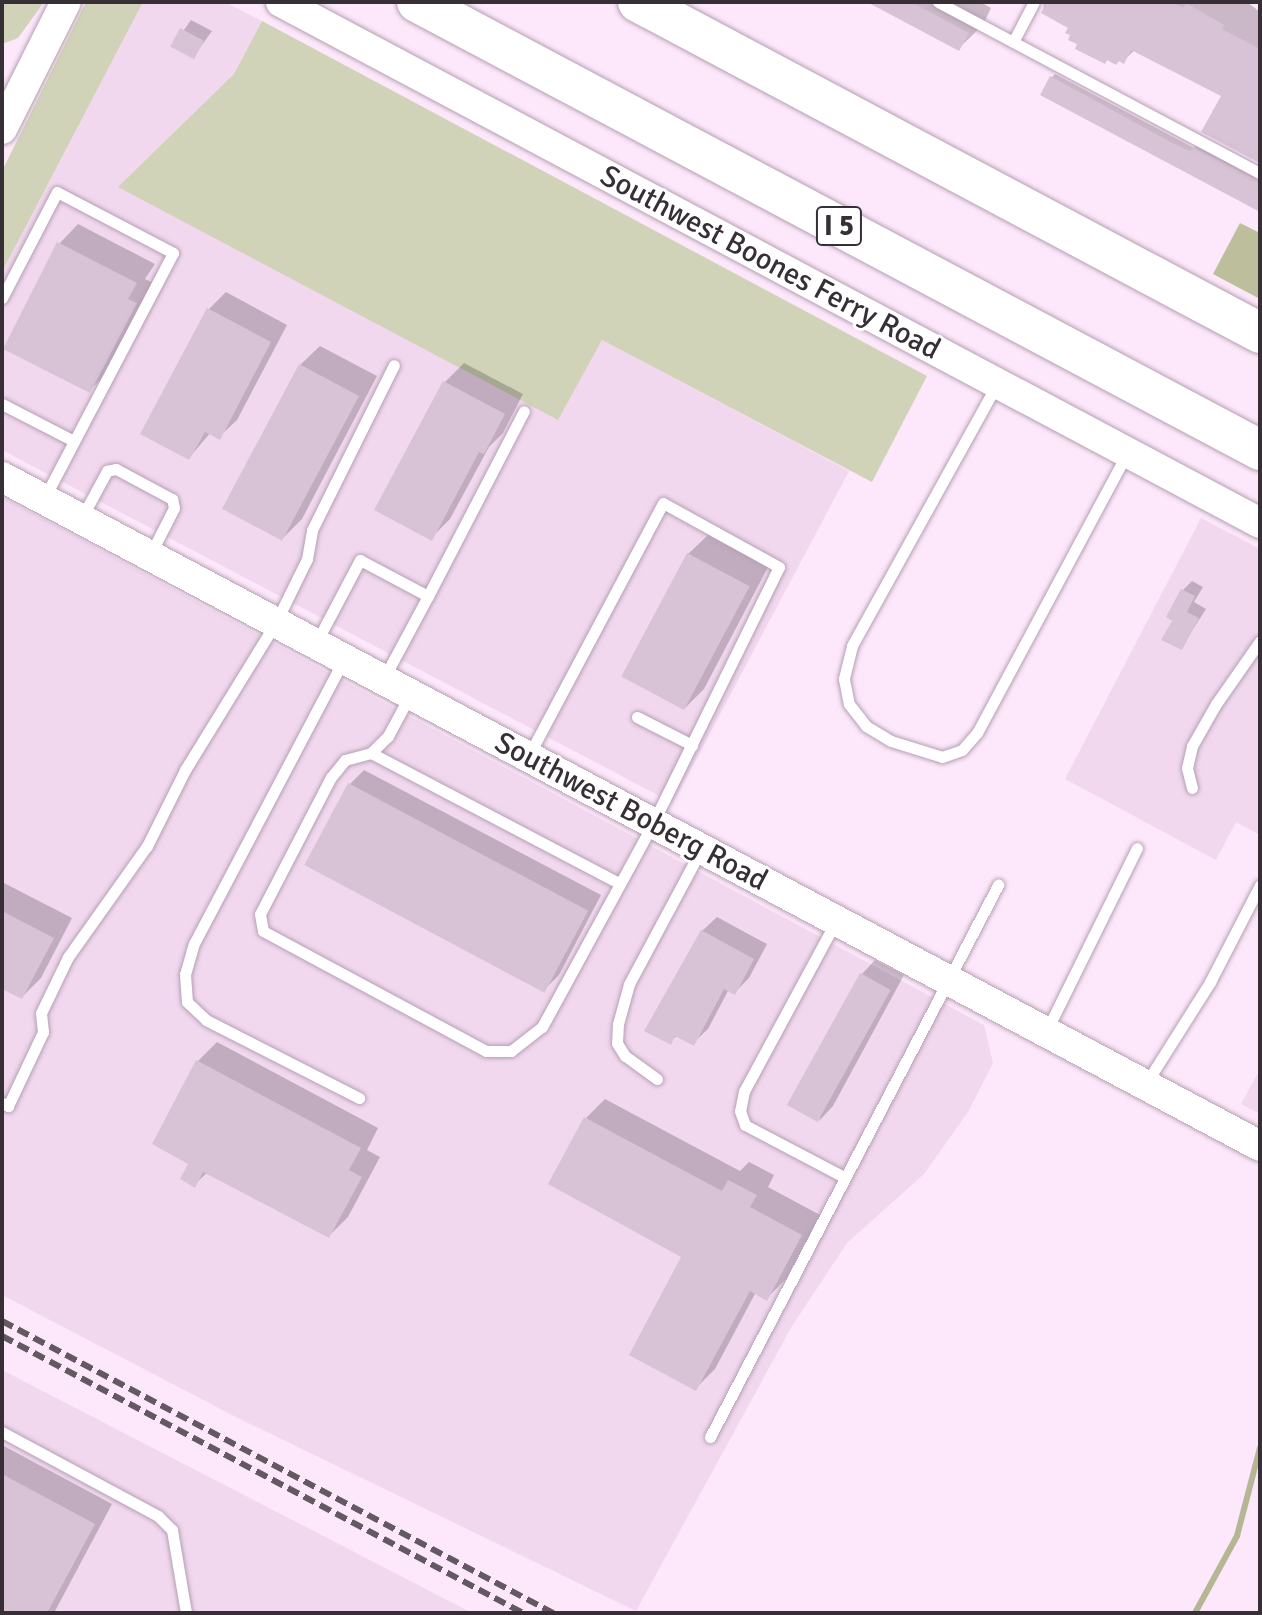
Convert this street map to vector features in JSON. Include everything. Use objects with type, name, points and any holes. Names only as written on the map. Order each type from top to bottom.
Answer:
[{"type":"highway","name":"I 5","points":[[417,2],[1260,450]]},
{"type":"highway","points":[[638,2],[1260,333]]},
{"type":"street","points":[[2,129],[12,85],[66,2]]},
{"type":"street","name":"Southwest Boones Ferry Road","points":[[281,2],[1260,523]]},
{"type":"street","name":"Southwest Boberg Road","points":[[2,477],[1260,1146]]},
{"type":"lane","points":[[938,2],[1260,173]]},
{"type":"lane","points":[[1013,42],[1034,2]]},
{"type":"lane","points":[[2,298],[57,192],[173,253],[44,499]]},
{"type":"lane","points":[[2,1103],[8,1106],[43,1032],[41,1013],[68,957],[147,846],[191,758],[276,622],[307,559],[312,530],[394,365]]},
{"type":"lane","points":[[997,384],[852,646],[844,679],[849,704],[866,726],[891,741],[942,757],[962,750],[977,733],[1127,452]]},
{"type":"lane","points":[[2,404],[74,441]]},
{"type":"lane","points":[[383,680],[524,411]]},
{"type":"lane","points":[[81,519],[107,471],[116,469],[172,499],[174,508],[150,555]]},
{"type":"lane","points":[[411,694],[388,736],[371,753],[345,760],[331,777],[260,914],[263,931],[486,1051],[511,1051],[542,1027],[653,823],[779,567],[663,503],[528,757]]},
{"type":"lane","points":[[315,643],[360,560],[428,596]]},
{"type":"lane","points":[[1192,788],[1187,768],[1192,746],[1216,704],[1260,641]]},
{"type":"lane","points":[[344,659],[194,943],[185,974],[187,1002],[206,1020],[359,1098]]},
{"type":"lane","points":[[637,717],[692,745]]},
{"type":"lane","points":[[371,753],[620,884]]},
{"type":"lane","points":[[1046,1033],[1137,848]]},
{"type":"lane","points":[[657,1079],[625,1056],[617,1043],[618,1024],[629,984],[701,849]]},
{"type":"lane","points":[[710,1437],[998,885]]},
{"type":"lane","points":[[1145,1085],[1210,982],[1260,885]]},
{"type":"lane","points":[[836,921],[744,1091],[740,1111],[745,1125],[844,1177]]},
{"type":"lane","points":[[2,1432],[158,1516],[172,1530],[186,1613]]},
{"type":"shaded area","points":[[143,2],[225,2],[262,21],[234,74],[213,97],[558,419],[602,340],[849,471],[673,803],[2,450],[2,272]]},
{"type":"shaded area","points":[[2,497],[984,1025],[993,1063],[968,1112],[924,1174],[847,1243],[792,1326],[636,1611],[232,1415],[2,1295]]},
{"type":"shaded area","points":[[1201,518],[1260,549],[1260,835],[1236,822],[1216,860],[1065,779]]},
{"type":"shaded area","points":[[1260,1069],[1260,1114],[1241,1104]]},
{"type":"shaded area","points":[[2,1370],[335,1542],[472,1613],[2,1613]]},
{"type":"green space","points":[[2,2],[44,2],[18,38],[2,44]]},
{"type":"green space","points":[[86,2],[143,2],[2,272],[2,171]]},
{"type":"green space","points":[[262,21],[927,376],[872,482],[602,340],[558,420],[118,187],[234,74]]},
{"type":"green space","points":[[1240,223],[1260,233],[1260,299],[1213,274]]},
{"type":"building","points":[[867,2],[911,2],[969,33],[959,51]]},
{"type":"building","points":[[1047,2],[1172,2],[1183,8],[1186,3],[1224,25],[1222,29],[1260,49],[1260,163],[1201,132],[1221,96],[1131,50],[1124,64],[1119,61],[1116,65],[1107,60],[1105,64],[1075,49],[1077,44],[1068,40],[1070,35],[1065,33],[1068,28],[1041,13]]},
{"type":"building","points":[[180,28],[204,41],[194,59],[170,47]]},
{"type":"building","points":[[1050,76],[1174,144],[1190,151],[1193,147],[1260,181],[1260,212],[1040,95]]},
{"type":"building","points":[[57,242],[137,283],[128,299],[137,303],[90,393],[3,349]]},
{"type":"building","points":[[207,308],[271,342],[220,440],[205,432],[189,460],[140,434]]},
{"type":"building","points":[[299,364],[359,396],[282,541],[222,509]]},
{"type":"building","points":[[443,381],[505,414],[484,454],[479,452],[432,541],[374,510]]},
{"type":"building","points":[[687,553],[750,586],[684,710],[621,677]]},
{"type":"building","points":[[1181,589],[1195,596],[1187,612],[1199,618],[1182,650],[1161,640],[1172,621],[1166,617]]},
{"type":"building","points":[[348,783],[588,911],[545,993],[304,865]]},
{"type":"building","points":[[2,911],[54,938],[22,999],[2,989]]},
{"type":"building","points":[[701,930],[754,959],[735,995],[724,989],[694,1046],[675,1036],[671,1045],[644,1031]]},
{"type":"building","points":[[860,973],[891,990],[817,1122],[787,1105]]},
{"type":"building","points":[[196,1060],[361,1148],[349,1170],[362,1177],[329,1238],[203,1172],[195,1188],[180,1179],[188,1164],[152,1144]]},
{"type":"building","points":[[584,1117],[722,1191],[728,1180],[757,1195],[750,1207],[802,1235],[767,1301],[750,1291],[696,1391],[629,1355],[681,1257],[548,1184]]},
{"type":"building","points":[[2,1474],[95,1524],[47,1613],[2,1613]]},
{"type":"waterway","points":[[1195,1613],[1237,1536],[1260,1448]]},
{"type":"railway","points":[[2,1321],[553,1613]]},
{"type":"railway","points":[[2,1336],[523,1613]]}]
